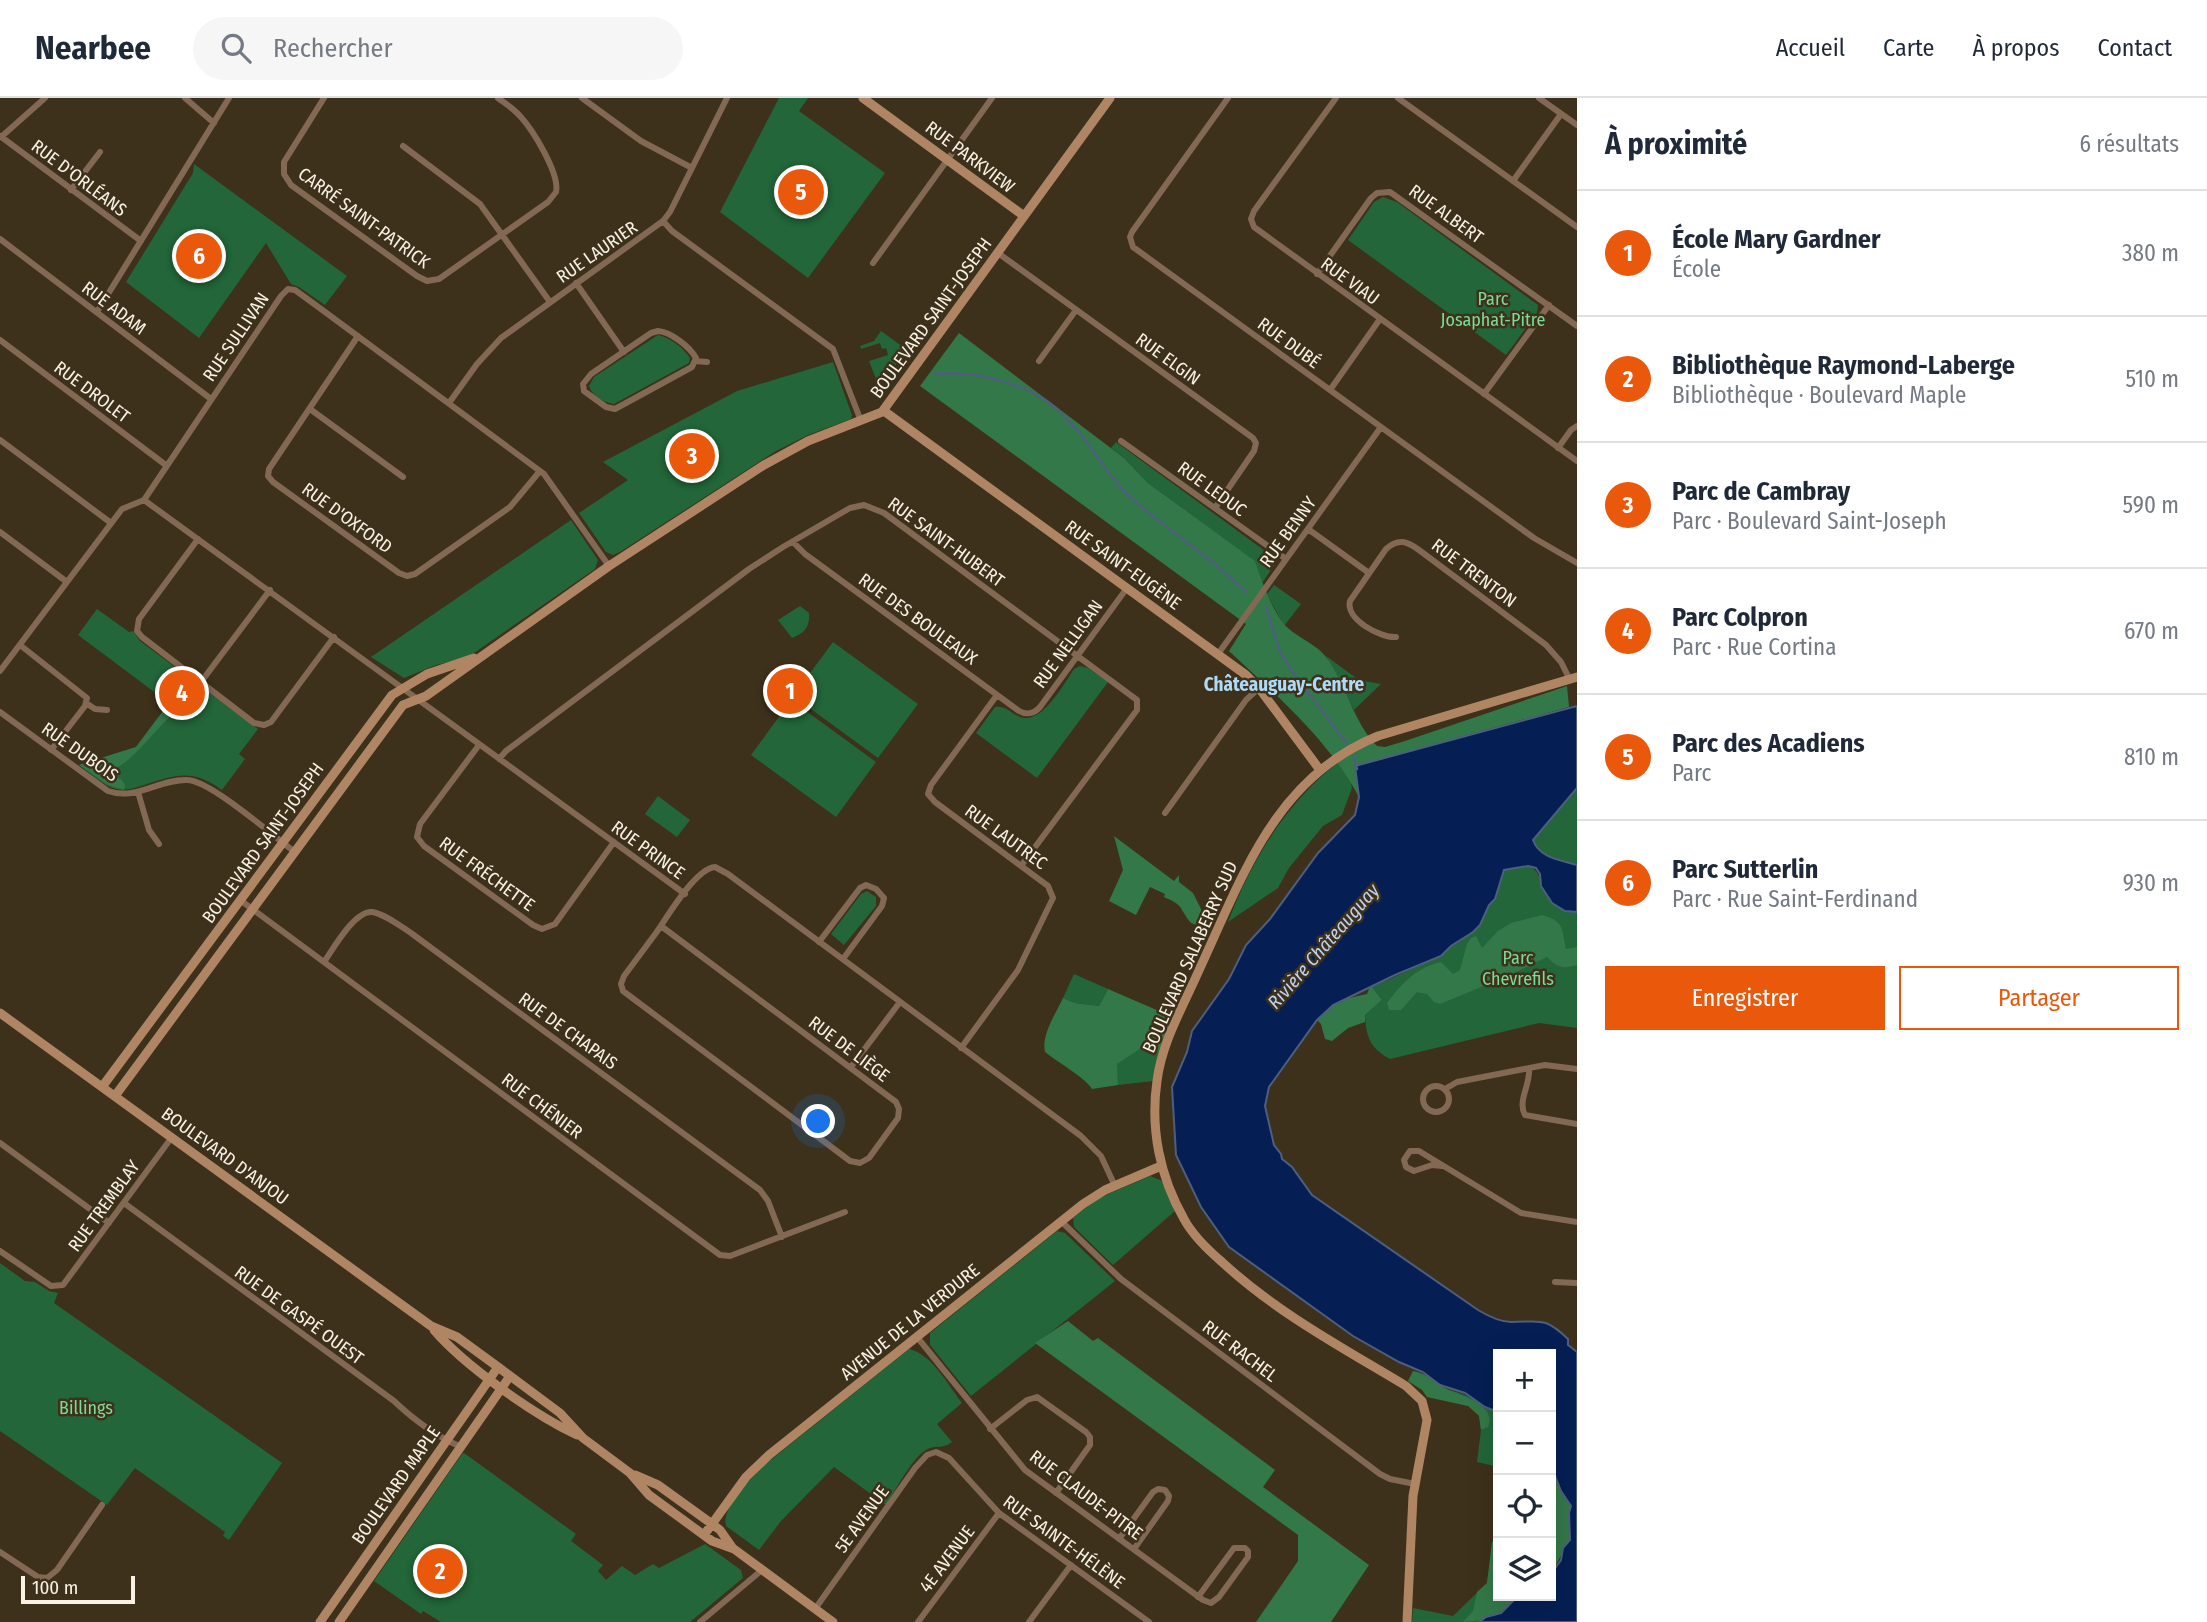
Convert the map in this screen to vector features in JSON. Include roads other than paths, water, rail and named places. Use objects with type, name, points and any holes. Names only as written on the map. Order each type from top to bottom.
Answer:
[{"type":"street","points":[[1,137],[45,98]]},
{"type":"street","points":[[185,98],[214,123]]},
{"type":"street","points":[[97,312],[229,98]]},
{"type":"street","name":"CARRÉ SAINT-PATRICK","points":[[324,98],[284,162],[284,174],[291,184],[427,281],[439,279],[502,234]]},
{"type":"street","points":[[498,98],[526,123],[556,176],[558,185],[555,196],[502,234]]},
{"type":"street","points":[[582,98],[642,141],[692,168]]},
{"type":"street","name":"RUE LAURIER","points":[[449,403],[496,342],[663,222],[727,98]]},
{"type":"street","name":"RUE PARKVIEW","points":[[863,98],[1024,216]]},
{"type":"street","points":[[873,263],[992,98]]},
{"type":"street","name":"BOULEVARD SAINT-JOSEPH","points":[[115,1096],[403,705],[426,696],[458,675],[479,657],[609,566],[780,455],[884,411],[1110,98]]},
{"type":"street","name":"RUE DUBÉ","points":[[1228,98],[1132,232],[1131,244],[1136,251],[1534,538],[1577,563]]},
{"type":"street","name":"RUE VIAU","points":[[1336,98],[1254,211],[1252,225],[1577,461]]},
{"type":"street","points":[[1398,98],[1577,227]]},
{"type":"street","points":[[1539,98],[1577,125]]},
{"type":"street","points":[[1513,181],[1561,114]]},
{"type":"street","name":"RUE D'ORLÉANS","points":[[1,137],[141,241]]},
{"type":"street","points":[[403,146],[480,204],[550,302]]},
{"type":"street","points":[[71,190],[100,152]]},
{"type":"street","name":"RUE ALBERT","points":[[1317,274],[1371,198],[1377,193],[1387,192],[1577,326]]},
{"type":"street","points":[[663,222],[832,349],[861,421]]},
{"type":"street","name":"RUE ADAM","points":[[0,239],[211,399]]},
{"type":"street","name":"RUE ELGIN","points":[[998,253],[1253,438],[1256,449],[1214,508]]},
{"type":"street","points":[[576,283],[624,352]]},
{"type":"street","name":"RUE SULLIVAN","points":[[0,671],[124,507],[144,500],[288,289],[295,290],[540,471],[553,484],[609,566]]},
{"type":"street","points":[[1484,394],[1549,305]]},
{"type":"street","points":[[1039,361],[1076,310]]},
{"type":"street","points":[[1329,390],[1380,319]]},
{"type":"street","points":[[661,331],[695,355],[695,361],[692,367],[622,406],[608,408],[586,394],[583,384],[592,374],[624,352],[653,332],[661,331]]},
{"type":"street","name":"RUE D'OXFORD","points":[[358,336],[269,469],[270,478],[405,576],[415,574],[510,507],[540,471]]},
{"type":"street","name":"RUE DROLET","points":[[0,340],[167,466]]},
{"type":"street","points":[[695,361],[707,362]]},
{"type":"street","points":[[310,409],[403,477]]},
{"type":"street","name":"RUE SAINT-EUGÈNE","points":[[884,411],[1246,676],[1259,688],[1320,770]]},
{"type":"street","points":[[1558,448],[1570,430],[1577,426]]},
{"type":"street","name":"RUE BENNY","points":[[1218,654],[1381,427]]},
{"type":"street","points":[[0,440],[111,523]]},
{"type":"street","name":"RUE LEDUC","points":[[1121,441],[1286,559]]},
{"type":"street","name":"RUE PRINCE","points":[[144,500],[685,894],[703,871],[718,868],[1093,1146],[1104,1161],[1115,1186]]},
{"type":"street","name":"RUE SAINT-HUBERT","points":[[499,759],[506,751],[750,569],[850,508],[859,505],[874,508],[1134,696],[1138,706],[1021,866]]},
{"type":"street","points":[[1308,529],[1369,573]]},
{"type":"street","points":[[0,532],[67,582]]},
{"type":"street","points":[[198,539],[139,619],[136,627],[142,637],[254,723],[264,725],[273,719],[334,637]]},
{"type":"street","name":"RUE TRENTON","points":[[1396,637],[1381,636],[1350,613],[1350,601],[1392,543],[1399,541],[1410,544],[1546,645],[1573,677]]},
{"type":"street","name":"RUE DES BOULEAUX","points":[[793,542],[803,553],[1019,711],[1030,713]]},
{"type":"street","name":"RUE NELLIGAN","points":[[1030,713],[1037,710],[1127,588]]},
{"type":"street","points":[[201,682],[270,590]]},
{"type":"street","points":[[20,645],[87,698],[51,750]]},
{"type":"street","name":"BOULEVARD SAINT-JOSEPH","points":[[102,1087],[392,695],[402,687],[435,671],[479,657]]},
{"type":"street","name":"BOULEVARD SALABERRY SUD","points":[[1407,1622],[1415,1484],[1427,1420],[1424,1406],[1419,1397],[1399,1382],[1299,1321],[1221,1261],[1199,1240],[1185,1222],[1161,1166],[1155,1131],[1156,1089],[1169,1037],[1251,858],[1288,804],[1320,770],[1339,755],[1378,736],[1573,677]]},
{"type":"street","points":[[1165,813],[1246,700],[1259,688]]},
{"type":"street","name":"RUE LAUTREC","points":[[961,1048],[1018,970],[1052,902],[1052,892],[1048,886],[928,794],[931,785],[997,695]]},
{"type":"street","points":[[86,703],[95,709],[107,710]]},
{"type":"street","name":"RUE DUBOIS","points":[[0,712],[108,791],[124,795],[180,780],[196,781],[213,790],[295,852]]},
{"type":"street","name":"RUE FRÉCHETTE","points":[[479,745],[420,824],[417,837],[424,846],[533,925],[542,929],[555,924],[614,842]]},
{"type":"street","points":[[138,792],[149,830],[159,844]]},
{"type":"street","points":[[819,942],[857,890],[866,885],[876,889],[884,898],[882,906],[843,960]]},
{"type":"street","name":"RUE DE LIÈGE","points":[[660,926],[894,1099],[899,1109],[895,1123],[869,1158],[860,1163],[850,1161],[625,994],[621,987],[624,976],[660,926],[685,894]]},
{"type":"street","name":"RUE CHÉNIER","points":[[240,900],[720,1255],[730,1256],[845,1212]]},
{"type":"street","name":"RUE DE CHAPAIS","points":[[324,962],[361,914],[375,914],[411,933],[760,1190],[768,1201],[782,1237]]},
{"type":"street","points":[[211,940],[223,950]]},
{"type":"street","points":[[851,1067],[900,1002]]},
{"type":"street","name":"BOULEVARD D'ANJOU","points":[[0,1013],[431,1326],[457,1338],[498,1367],[560,1413],[583,1438],[630,1473],[649,1494],[712,1541],[734,1549]]},
{"type":"street","points":[[148,1025],[160,1034]]},
{"type":"street","points":[[1445,1090],[1457,1082],[1545,1065],[1577,1069]]},
{"type":"street","points":[[1529,1068],[1529,1080],[1522,1105],[1525,1115],[1577,1124]]},
{"type":"street","points":[[1439,1086],[1445,1090],[1449,1098],[1445,1109],[1433,1111],[1425,1105],[1423,1096],[1427,1089],[1439,1086]]},
{"type":"street","name":"RUE TREMBLAY","points":[[0,1251],[48,1285],[56,1287],[66,1283],[172,1138]]},
{"type":"street","points":[[0,1143],[109,1223]]},
{"type":"street","points":[[1442,1166],[1432,1165],[1414,1171],[1406,1167],[1404,1160],[1408,1153],[1422,1153],[1521,1213],[1577,1222]]},
{"type":"street","name":"AVENUE DE LA VERDURE","points":[[704,1535],[755,1467],[1091,1198],[1161,1166]]},
{"type":"street","name":"RUE DE GASPÉ OUEST","points":[[124,1203],[394,1401],[414,1420],[446,1441],[459,1446]]},
{"type":"street","name":"RUE RACHEL","points":[[1061,1221],[1121,1279],[1380,1474],[1415,1484]]},
{"type":"street","points":[[1555,1282],[1577,1283]]},
{"type":"street","name":"BOULEVARD D'ANJOU","points":[[431,1326],[450,1348],[502,1387],[552,1423],[583,1438]]},
{"type":"street","name":"RUE CLAUDE-PITRE","points":[[917,1337],[1025,1470],[1198,1597]]},
{"type":"street","name":"BOULEVARD MAPLE","points":[[321,1622],[498,1367]]},
{"type":"street","name":"BOULEVARD MAPLE","points":[[339,1622],[510,1376]]},
{"type":"street","points":[[990,1429],[1034,1397],[1042,1399],[1086,1432],[1090,1437],[1090,1445],[1056,1493]]},
{"type":"street","name":"RUE SAINTE-HÉLÈNE","points":[[936,1452],[949,1458],[999,1513],[1145,1621]]},
{"type":"street","name":"5E AVENUE","points":[[815,1609],[918,1466],[928,1455],[936,1452]]},
{"type":"street","name":"BOULEVARD D'ANJOU","points":[[630,1473],[658,1485],[712,1524],[734,1549],[833,1622]]},
{"type":"street","points":[[422,1475],[434,1483]]},
{"type":"street","points":[[1119,1539],[1153,1492],[1158,1489],[1166,1490],[1168,1501],[1134,1549]]},
{"type":"street","points":[[0,1552],[42,1579],[50,1577],[102,1505]]},
{"type":"street","points":[[399,1508],[411,1516]]},
{"type":"street","name":"4E AVENUE","points":[[918,1622],[999,1513]]},
{"type":"street","points":[[375,1543],[387,1552]]},
{"type":"street","points":[[1234,1548],[1245,1548],[1248,1554],[1246,1560],[1219,1597],[1209,1603],[1198,1597],[1234,1548]]},
{"type":"street","points":[[1029,1622],[1071,1565]]},
{"type":"street","points":[[702,1621],[762,1570]]},
{"type":"street","points":[[337,1597],[349,1606]]},
{"type":"water","name":"Rivière Châteauguay","points":[[1577,706],[1577,788],[1533,840],[1545,855],[1577,865],[1577,912],[1565,911],[1552,903],[1541,886],[1540,874],[1536,868],[1528,866],[1504,870],[1495,899],[1473,932],[1441,956],[1333,1005],[1317,1020],[1269,1087],[1265,1106],[1274,1145],[1282,1159],[1292,1167],[1312,1195],[1478,1310],[1502,1321],[1535,1321],[1547,1324],[1568,1339],[1568,1345],[1577,1352],[1577,1622],[1479,1622],[1501,1613],[1513,1601],[1556,1601],[1556,1567],[1561,1560],[1563,1548],[1570,1540],[1571,1506],[1556,1478],[1556,1349],[1493,1349],[1493,1410],[1465,1393],[1440,1385],[1423,1372],[1353,1336],[1229,1247],[1201,1207],[1176,1155],[1172,1087],[1187,1052],[1192,1031],[1229,979],[1246,945],[1270,919],[1318,853],[1355,815],[1359,797],[1355,766]]},
{"type":"waterway","points":[[935,374],[982,376],[1015,385],[1044,399],[1056,408],[1087,442],[1127,494],[1218,566],[1246,592]]},
{"type":"waterway","points":[[1266,607],[1280,652],[1347,744]]},
{"type":"waterway","points":[[1354,756],[1357,769]]},
{"type":"place","name":"Parc des Acadiens","points":[[801,192]]},
{"type":"place","name":"Parc Sutterlin","points":[[199,256]]},
{"type":"place","name":"Parc de Cambray","points":[[692,456]]},
{"type":"place","name":"École Mary Gardner","points":[[790,691]]},
{"type":"place","name":"Parc Colpron","points":[[182,693]]},
{"type":"place","name":"Bibliothèque Raymond-Laberge","points":[[440,1571]]},
{"type":"district","name":"Châteauguay-Centre","points":[[1284,684]]},
{"type":"park label","name":"Parc Josaphat-Pitre","points":[[1493,309]]},
{"type":"park label","name":"Parc Chevrefils","points":[[1518,968]]},
{"type":"park label","name":"Billings","points":[[86,1408]]}]
